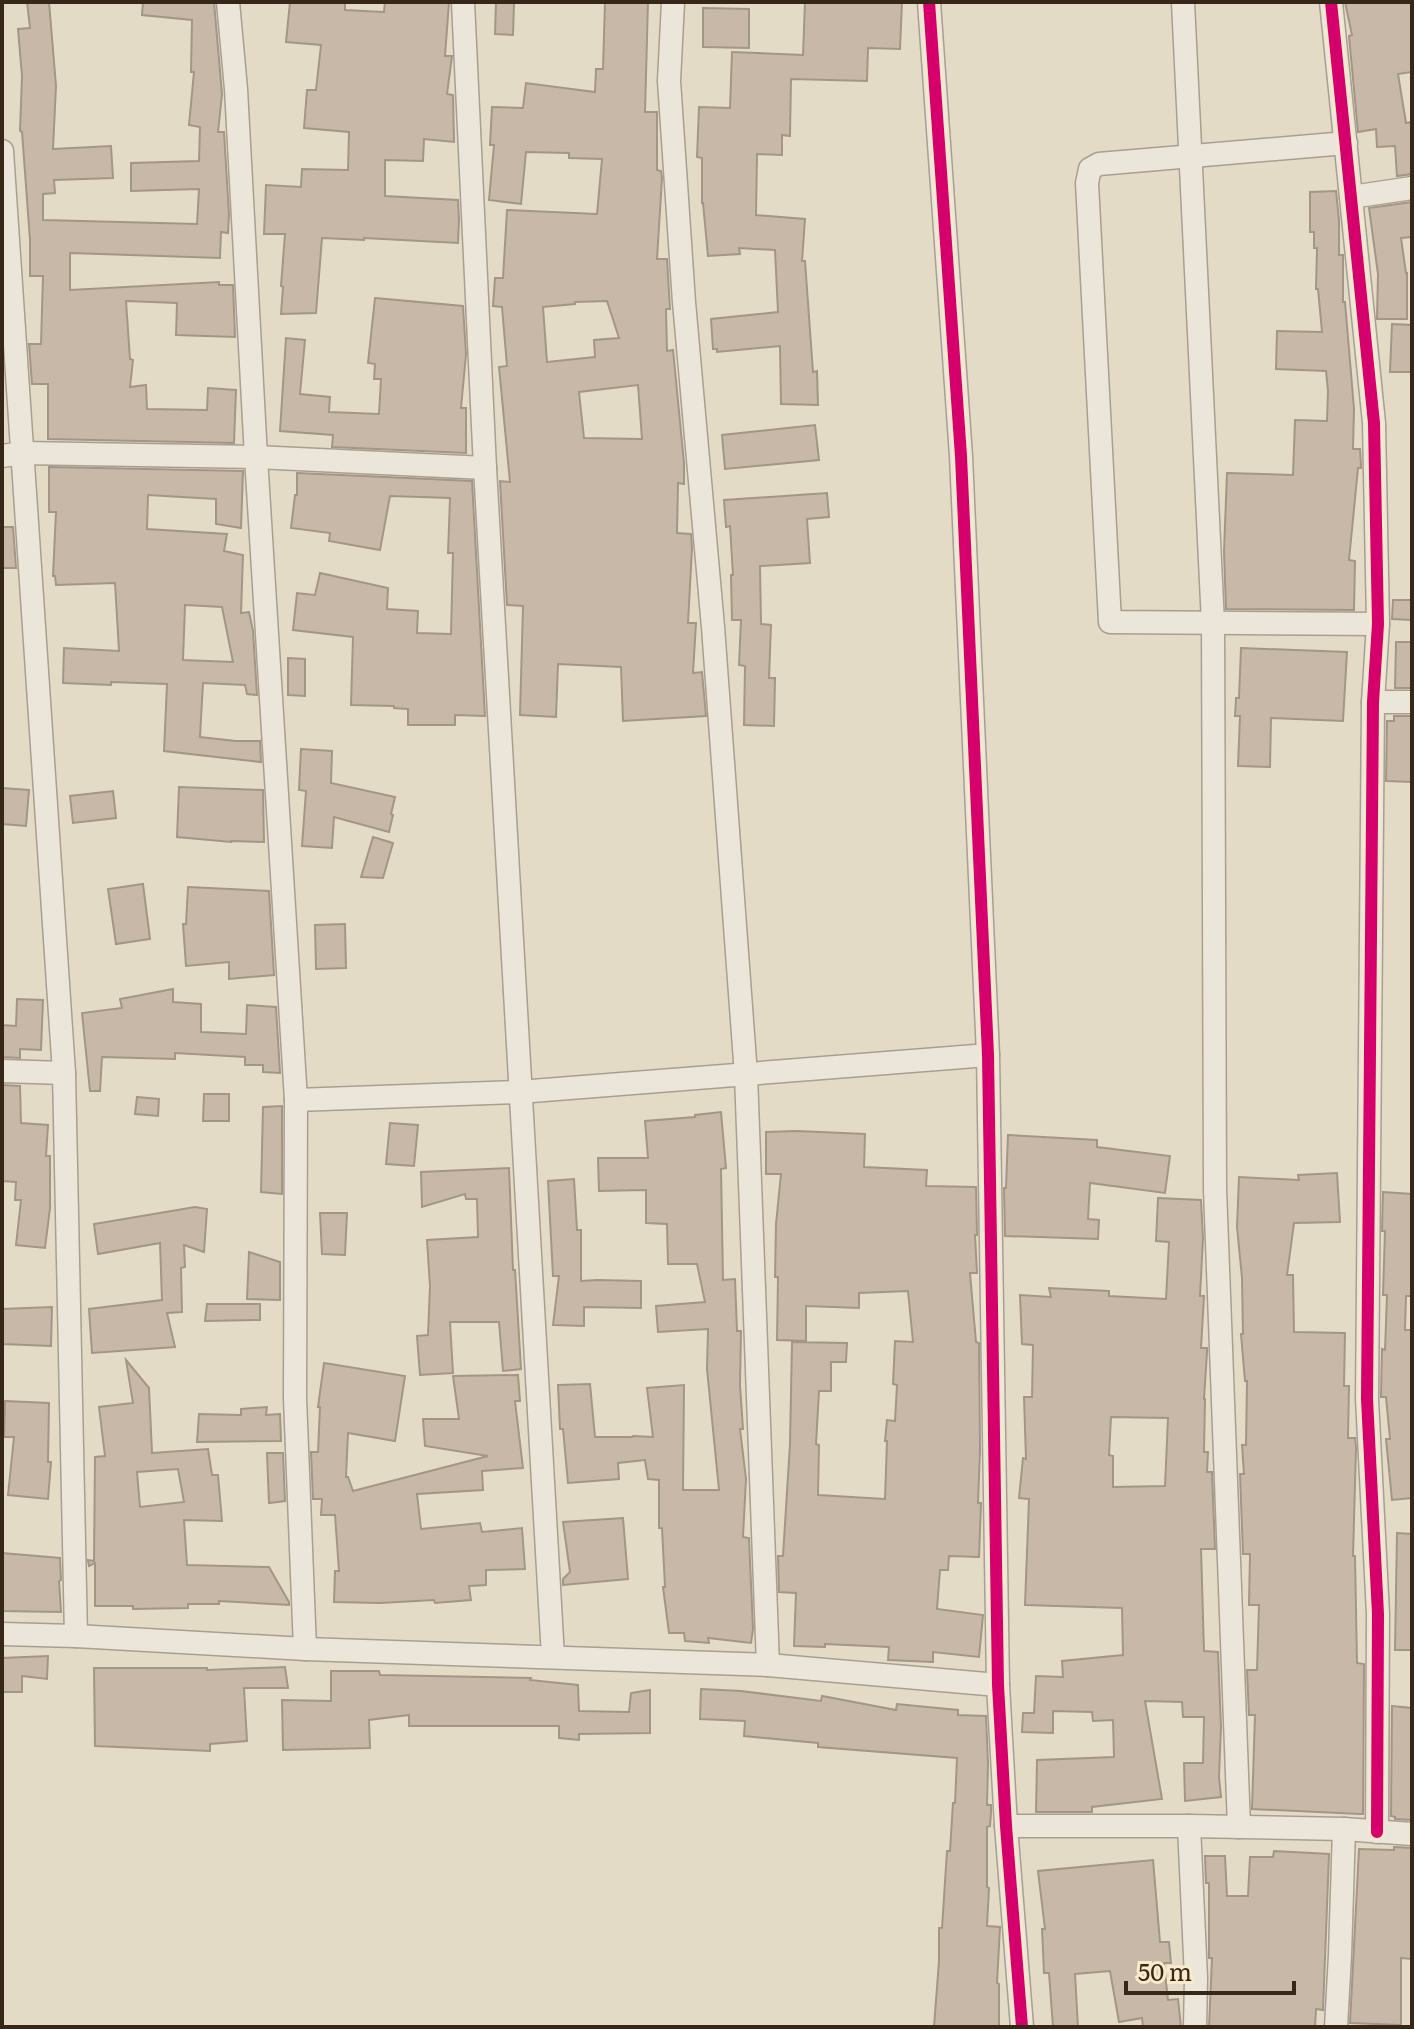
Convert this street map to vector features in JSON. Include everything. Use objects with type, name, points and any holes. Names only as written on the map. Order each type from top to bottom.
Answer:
[{"type":"street","points":[[228,2],[236,89],[296,1100],[295,1398],[305,1649]]},
{"type":"street","points":[[463,2],[485,468],[553,1657]]},
{"type":"street","points":[[673,2],[670,97],[746,1075],[768,1665]]},
{"type":"street","points":[[929,2],[961,456],[988,1055],[998,1685],[1022,2027]]},
{"type":"street","points":[[1183,2],[1213,623],[1215,1189],[1239,1827]]},
{"type":"street","points":[[1331,2],[1374,423],[1378,624],[1373,702],[1367,1399],[1378,1614],[1377,1832]]},
{"type":"street","points":[[1346,143],[1099,164],[1090,169],[1087,183],[1110,622],[1378,624]]},
{"type":"street","points":[[2,151],[12,454],[64,1073],[76,1636]]},
{"type":"street","points":[[1351,197],[1412,188]]},
{"type":"street","points":[[12,454],[256,457],[485,468]]},
{"type":"street","points":[[1373,702],[1412,702]]},
{"type":"street","points":[[296,1100],[519,1092],[988,1055]]},
{"type":"street","points":[[2,1071],[64,1073]]},
{"type":"street","points":[[2,1634],[305,1649],[768,1665],[998,1685]]},
{"type":"street","points":[[1006,1826],[1344,1829],[1412,1834]]},
{"type":"street","points":[[1189,1826],[1196,1978],[1195,2027]]},
{"type":"street","points":[[1336,2027],[1344,1829]]},
{"type":"building","points":[[27,2],[49,2],[56,86],[53,149],[111,146],[113,178],[54,180],[55,193],[43,194],[43,220],[197,224],[199,189],[131,191],[131,163],[199,161],[200,127],[189,125],[194,72],[191,72],[192,20],[142,15],[143,2],[214,2],[222,94],[218,132],[224,132],[229,215],[228,233],[221,232],[220,258],[70,253],[70,290],[219,282],[219,285],[233,285],[235,337],[176,335],[177,303],[126,301],[130,359],[133,360],[130,387],[146,385],[147,409],[207,410],[208,388],[236,390],[234,443],[48,439],[48,384],[32,384],[29,344],[41,344],[43,276],[30,276],[30,240],[20,131],[22,76],[18,29],[30,28]]},
{"type":"building","points":[[290,2],[345,2],[345,10],[384,12],[385,2],[449,2],[445,56],[452,56],[447,94],[453,95],[454,142],[424,139],[423,161],[385,160],[385,196],[458,200],[459,220],[458,243],[322,238],[316,313],[281,314],[285,234],[264,234],[266,185],[301,187],[302,169],[348,170],[349,132],[304,128],[307,90],[316,90],[321,45],[286,42]]},
{"type":"building","points":[[496,2],[514,2],[513,35],[495,34]]},
{"type":"building","points":[[605,2],[648,2],[645,112],[657,112],[657,170],[661,171],[662,178],[657,259],[667,259],[670,309],[666,309],[667,351],[673,350],[684,463],[684,484],[678,483],[677,533],[691,534],[688,623],[696,623],[693,673],[702,672],[706,716],[623,721],[621,667],[558,664],[556,717],[520,715],[523,606],[507,605],[500,481],[510,482],[499,367],[507,366],[502,307],[493,306],[495,278],[503,278],[507,210],[597,214],[602,159],[569,158],[569,153],[526,152],[521,204],[489,200],[494,145],[490,145],[492,107],[523,108],[526,83],[595,92],[596,69],[603,69]],"holes":[[[607,301],[619,338],[594,340],[595,357],[547,362],[543,307]],[[638,385],[642,439],[584,438],[579,392]]]},
{"type":"building","points":[[805,2],[902,2],[900,49],[868,48],[867,81],[791,79],[790,136],[782,135],[782,155],[757,154],[756,215],[805,219],[802,261],[805,261],[818,405],[781,404],[780,346],[717,352],[713,349],[711,319],[778,312],[775,250],[739,248],[740,254],[708,256],[702,203],[702,158],[697,157],[699,107],[730,108],[732,52],[803,55]]},
{"type":"building","points":[[1345,2],[1412,2],[1412,72],[1398,74],[1406,123],[1412,122],[1412,174],[1397,176],[1395,146],[1377,147],[1376,129],[1358,132],[1349,36],[1352,35]]},
{"type":"building","points":[[703,8],[749,9],[749,48],[703,47]]},
{"type":"building","points":[[1336,191],[1354,409],[1353,449],[1360,449],[1361,465],[1358,468],[1349,560],[1355,561],[1354,610],[1226,609],[1224,551],[1227,473],[1293,475],[1295,420],[1327,421],[1326,371],[1276,369],[1277,331],[1322,332],[1316,289],[1317,248],[1314,248],[1314,232],[1310,232],[1310,192]]},
{"type":"building","points":[[1412,202],[1412,237],[1401,238],[1407,273],[1407,319],[1377,319],[1378,274],[1369,208]]},
{"type":"building","points":[[375,298],[463,306],[466,354],[461,408],[466,408],[466,453],[332,447],[333,435],[280,431],[286,338],[305,340],[300,394],[330,397],[329,412],[379,414],[381,379],[374,379],[375,364],[368,363]]},
{"type":"building","points":[[1392,324],[1412,325],[1412,372],[1390,372]]},
{"type":"building","points":[[815,425],[819,460],[725,469],[722,435]]},
{"type":"building","points":[[49,467],[243,471],[241,528],[216,524],[216,499],[148,495],[147,529],[227,534],[224,551],[243,555],[241,613],[249,612],[253,631],[257,695],[247,694],[245,685],[203,683],[200,737],[260,741],[261,762],[164,751],[167,684],[63,683],[64,648],[119,651],[115,583],[56,585],[53,576],[56,512],[49,512]],"holes":[[[185,605],[222,607],[233,662],[183,660]]]},
{"type":"building","points":[[297,473],[472,481],[485,716],[455,715],[455,725],[408,725],[408,709],[351,705],[353,637],[293,630],[297,593],[315,595],[320,573],[388,588],[387,609],[418,611],[417,633],[451,634],[453,553],[448,553],[450,498],[390,496],[380,550],[329,541],[330,533],[291,528]]},
{"type":"building","points":[[827,493],[829,517],[807,519],[810,563],[760,566],[761,624],[771,625],[769,678],[775,678],[774,726],[744,725],[745,666],[739,665],[741,620],[732,620],[730,526],[726,527],[724,500]]},
{"type":"building","points":[[2,527],[13,527],[16,568],[2,568]]},
{"type":"building","points":[[1393,600],[1412,600],[1412,620],[1392,619]]},
{"type":"building","points":[[1396,642],[1412,642],[1412,688],[1395,688]]},
{"type":"building","points":[[1241,648],[1347,652],[1343,721],[1271,718],[1270,767],[1238,766],[1240,716],[1235,716],[1236,698],[1239,698]]},
{"type":"building","points":[[288,658],[305,659],[305,696],[288,695]]},
{"type":"building","points":[[1394,716],[1412,716],[1412,782],[1386,781],[1387,721],[1394,721]]},
{"type":"building","points":[[301,749],[332,751],[331,783],[395,797],[389,832],[334,817],[332,848],[302,846],[306,791],[299,790]]},
{"type":"building","points":[[179,787],[263,790],[264,842],[177,837]]},
{"type":"building","points":[[2,788],[29,790],[26,826],[2,824]]},
{"type":"building","points":[[113,791],[116,818],[73,823],[70,796]]},
{"type":"building","points":[[373,837],[393,843],[383,878],[361,877]]},
{"type":"building","points":[[143,884],[150,939],[116,944],[108,889]]},
{"type":"building","points":[[188,887],[269,891],[274,975],[229,979],[229,962],[186,966],[183,924],[186,924]]},
{"type":"building","points":[[345,924],[346,968],[316,969],[315,925]]},
{"type":"building","points":[[173,989],[173,1002],[201,1004],[201,1032],[246,1034],[247,1005],[276,1007],[280,1073],[263,1072],[263,1065],[245,1065],[245,1057],[175,1053],[175,1059],[102,1057],[100,1091],[90,1091],[82,1013],[122,1008],[120,999]]},
{"type":"building","points":[[17,999],[43,1000],[41,1050],[20,1049],[20,1058],[2,1057],[2,1025],[16,1026]]},
{"type":"building","points":[[2,1085],[20,1086],[21,1123],[48,1125],[46,1156],[50,1156],[50,1208],[45,1248],[16,1245],[21,1200],[15,1200],[16,1182],[2,1181]]},
{"type":"building","points":[[204,1094],[229,1094],[229,1121],[203,1121]]},
{"type":"building","points":[[137,1097],[159,1099],[158,1116],[135,1114]]},
{"type":"building","points":[[282,1106],[282,1194],[261,1192],[263,1107]]},
{"type":"building","points":[[721,1112],[726,1168],[721,1169],[723,1280],[735,1279],[737,1331],[741,1331],[743,1429],[740,1429],[746,1479],[743,1537],[749,1538],[751,1643],[708,1638],[709,1643],[685,1641],[684,1633],[669,1633],[663,1587],[662,1528],[659,1528],[659,1480],[648,1479],[645,1460],[618,1463],[619,1479],[568,1483],[563,1429],[560,1429],[558,1385],[590,1384],[595,1437],[653,1437],[647,1388],[684,1385],[683,1490],[719,1490],[707,1369],[708,1329],[658,1332],[656,1306],[705,1302],[697,1264],[668,1264],[667,1224],[646,1223],[646,1190],[599,1191],[598,1158],[648,1158],[645,1121]]},
{"type":"building","points":[[390,1123],[418,1125],[414,1166],[386,1164]]},
{"type":"building","points":[[766,1132],[865,1134],[864,1167],[927,1170],[926,1186],[976,1187],[977,1273],[970,1273],[976,1342],[979,1343],[979,1557],[949,1556],[948,1570],[940,1570],[937,1609],[983,1615],[979,1657],[933,1652],[933,1662],[888,1660],[889,1647],[794,1646],[796,1593],[779,1592],[778,1556],[783,1556],[792,1342],[847,1343],[846,1362],[831,1362],[831,1391],[819,1391],[816,1444],[819,1445],[818,1495],[885,1499],[887,1420],[895,1421],[895,1341],[913,1342],[908,1291],[859,1293],[859,1308],[806,1306],[806,1341],[777,1340],[776,1224],[781,1174],[766,1174]]},
{"type":"building","points":[[1008,1135],[1097,1140],[1097,1147],[1170,1156],[1165,1193],[1090,1183],[1088,1219],[1099,1220],[1098,1239],[1005,1236],[1004,1188]]},
{"type":"building","points":[[509,1168],[521,1369],[503,1371],[499,1322],[450,1322],[453,1373],[420,1375],[417,1336],[428,1335],[430,1286],[427,1240],[478,1237],[477,1199],[466,1199],[465,1194],[422,1207],[421,1172]]},
{"type":"building","points":[[1337,1173],[1340,1222],[1294,1223],[1287,1275],[1293,1275],[1294,1332],[1345,1333],[1344,1386],[1349,1386],[1348,1438],[1355,1438],[1356,1448],[1353,1556],[1357,1663],[1364,1664],[1363,1814],[1252,1809],[1255,1715],[1249,1715],[1247,1670],[1257,1670],[1259,1605],[1249,1605],[1250,1554],[1243,1554],[1240,1474],[1244,1474],[1242,1445],[1246,1445],[1247,1381],[1241,1334],[1242,1278],[1237,1227],[1239,1177],[1299,1180],[1298,1175]]},
{"type":"building","points":[[574,1179],[577,1230],[581,1230],[581,1281],[641,1281],[641,1308],[584,1307],[584,1326],[553,1325],[559,1276],[553,1276],[548,1181]]},
{"type":"building","points":[[1383,1192],[1412,1194],[1412,1296],[1406,1296],[1405,1330],[1412,1330],[1412,1498],[1392,1500],[1386,1439],[1390,1439],[1386,1397],[1381,1397],[1387,1295],[1383,1295]]},
{"type":"building","points":[[1158,1198],[1201,1200],[1200,1296],[1204,1296],[1201,1348],[1207,1348],[1204,1452],[1208,1452],[1207,1472],[1212,1472],[1215,1549],[1201,1549],[1204,1651],[1218,1652],[1221,1797],[1185,1801],[1184,1763],[1203,1763],[1204,1717],[1183,1717],[1182,1702],[1145,1701],[1162,1799],[1092,1807],[1092,1812],[1036,1812],[1037,1760],[1114,1757],[1113,1720],[1093,1721],[1092,1712],[1053,1711],[1053,1733],[1022,1732],[1023,1713],[1034,1713],[1036,1676],[1063,1677],[1062,1661],[1123,1655],[1122,1608],[1025,1605],[1029,1499],[1019,1498],[1023,1458],[1026,1459],[1024,1397],[1032,1397],[1033,1345],[1022,1344],[1020,1295],[1051,1297],[1049,1288],[1109,1291],[1109,1296],[1166,1299],[1169,1242],[1156,1241]],"holes":[[[1111,1417],[1168,1418],[1165,1486],[1113,1487],[1113,1456],[1109,1455]]]},
{"type":"building","points":[[195,1207],[207,1209],[204,1252],[184,1245],[182,1312],[167,1313],[175,1347],[92,1353],[89,1309],[162,1300],[160,1243],[98,1254],[94,1224]]},
{"type":"building","points":[[320,1213],[347,1213],[345,1255],[322,1254]]},
{"type":"building","points":[[249,1252],[280,1262],[280,1300],[247,1299]]},
{"type":"building","points":[[207,1304],[260,1304],[260,1320],[205,1321]]},
{"type":"building","points":[[52,1307],[51,1346],[2,1344],[2,1309]]},
{"type":"building","points":[[126,1360],[149,1388],[152,1453],[208,1449],[212,1475],[218,1475],[222,1521],[184,1520],[187,1565],[269,1567],[289,1605],[219,1601],[219,1604],[188,1604],[188,1608],[95,1606],[95,1563],[89,1566],[88,1560],[94,1561],[95,1457],[105,1456],[99,1407],[133,1403]],"holes":[[[178,1469],[184,1502],[140,1507],[137,1472]]]},
{"type":"building","points":[[324,1363],[405,1376],[395,1441],[348,1433],[346,1477],[353,1491],[488,1456],[425,1446],[423,1419],[459,1419],[453,1376],[518,1375],[520,1401],[515,1401],[523,1468],[482,1471],[483,1490],[417,1494],[421,1529],[480,1523],[482,1532],[522,1528],[525,1569],[486,1570],[486,1585],[469,1586],[471,1600],[435,1603],[434,1600],[334,1602],[335,1571],[339,1571],[335,1515],[321,1515],[322,1499],[313,1499],[311,1452],[318,1452],[318,1407]]},
{"type":"building","points":[[5,1401],[49,1403],[48,1462],[51,1462],[48,1499],[8,1495],[14,1437],[4,1437]]},
{"type":"building","points":[[267,1407],[266,1415],[280,1414],[281,1441],[197,1442],[199,1414],[241,1415],[241,1409]]},
{"type":"building","points":[[267,1453],[283,1453],[285,1501],[269,1503]]},
{"type":"building","points":[[623,1518],[628,1579],[563,1585],[563,1579],[570,1572],[563,1522]]},
{"type":"building","points":[[1397,1533],[1412,1534],[1412,1650],[1395,1650]]},
{"type":"building","points":[[2,1553],[60,1558],[61,1612],[2,1611]]},
{"type":"building","points":[[48,1656],[47,1679],[22,1676],[22,1692],[2,1692],[2,1658]]},
{"type":"building","points":[[285,1667],[288,1688],[244,1688],[247,1741],[210,1744],[210,1751],[95,1746],[94,1668],[207,1670]]},
{"type":"building","points":[[331,1671],[531,1678],[578,1685],[579,1711],[629,1712],[631,1693],[650,1690],[650,1733],[579,1734],[579,1740],[559,1738],[559,1726],[409,1726],[409,1715],[369,1720],[370,1748],[283,1750],[282,1700],[331,1701]]},
{"type":"building","points":[[701,1689],[821,1701],[822,1696],[896,1710],[897,1704],[958,1710],[958,1715],[986,1716],[987,1805],[991,1805],[990,1826],[987,1827],[987,1926],[1000,1927],[997,1983],[999,2027],[934,2027],[939,1928],[942,1928],[957,1758],[818,1747],[818,1743],[744,1736],[745,1721],[700,1719]]},
{"type":"building","points":[[1392,1706],[1412,1708],[1412,1820],[1391,1816]]},
{"type":"building","points":[[1394,1847],[1412,1848],[1412,1959],[1401,1958],[1401,2025],[1350,2023],[1359,1849],[1394,1850]]},
{"type":"building","points":[[1274,1851],[1329,1854],[1323,2010],[1316,2009],[1315,2027],[1209,2027],[1212,1958],[1209,1958],[1209,1883],[1206,1883],[1205,1856],[1225,1856],[1227,1896],[1248,1896],[1250,1857],[1273,1857]]},
{"type":"building","points":[[1153,1860],[1160,1942],[1169,1942],[1171,1963],[1164,1963],[1168,2000],[1178,1999],[1181,2027],[1143,2027],[1142,2018],[1119,2022],[1110,1971],[1075,1974],[1078,2027],[1053,2027],[1049,1973],[1044,1973],[1042,1929],[1045,1929],[1038,1871]]},
{"type":"cycle path","points":[[929,2],[961,456],[988,1055],[998,1685],[1022,2027]]},
{"type":"cycle path","points":[[1331,2],[1374,423],[1378,624],[1373,702],[1367,1399],[1378,1614],[1377,1832]]}]
